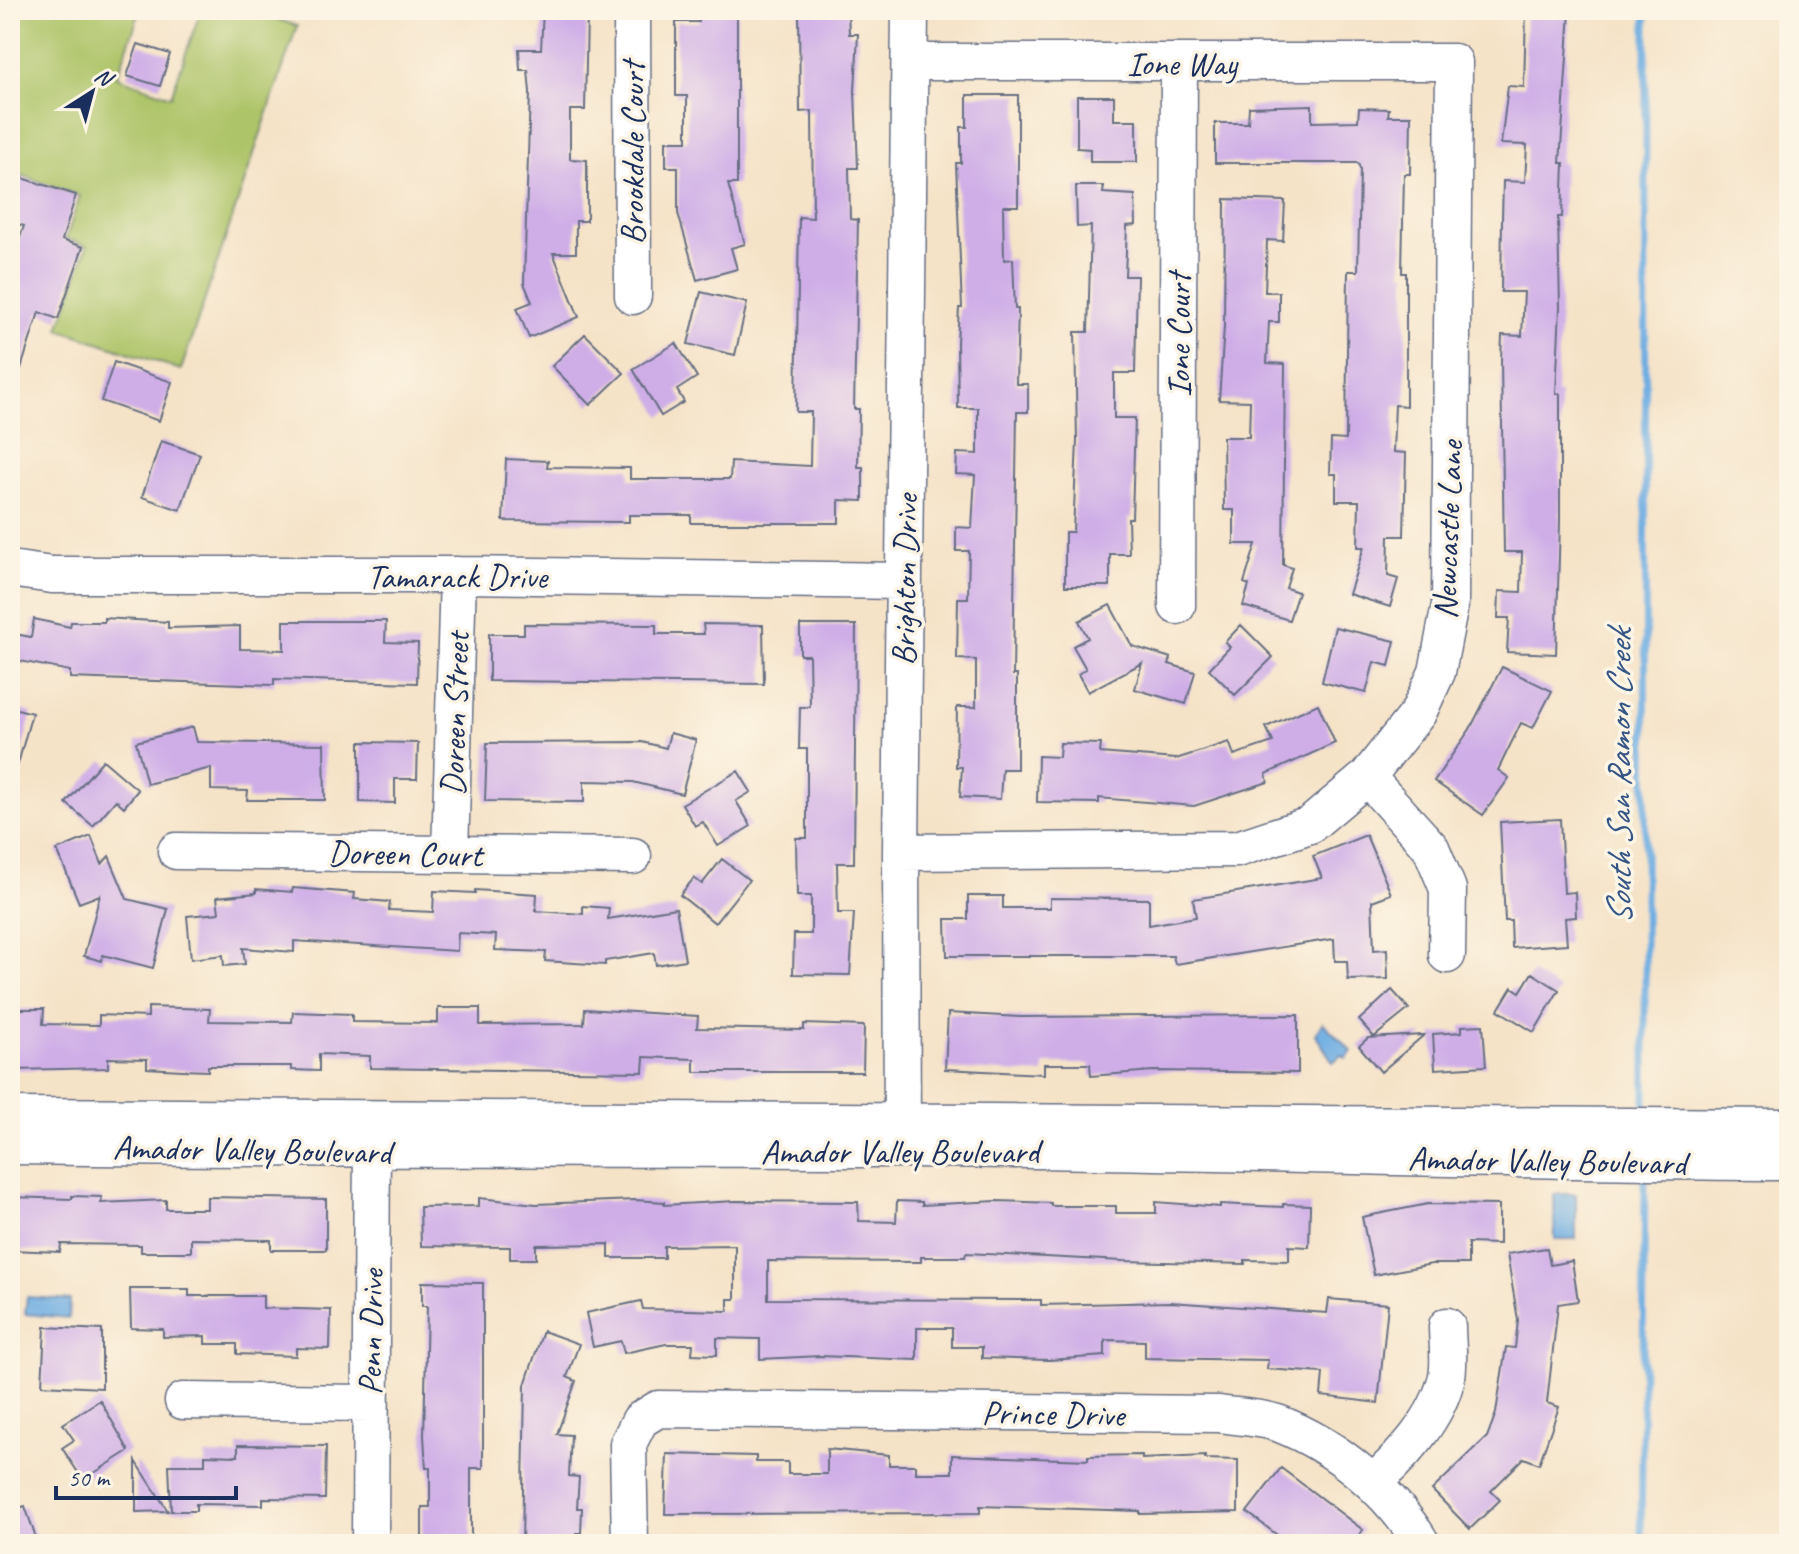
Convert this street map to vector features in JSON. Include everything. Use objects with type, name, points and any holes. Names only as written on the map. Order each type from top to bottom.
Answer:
[{"type":"street","name":"Brookdale Court","points":[[632,10],[633,296]]},
{"type":"street","name":"Brighton Drive","points":[[902,1134],[901,852],[910,10]]},
{"type":"street","name":"Ione Way","points":[[910,62],[1454,62]]},
{"type":"street","name":"Newcastle Lane","points":[[901,852],[1237,849],[1310,825],[1367,777],[1418,713],[1437,672],[1450,605],[1454,62]]},
{"type":"street","name":"Ione Court","points":[[1177,606],[1179,64]]},
{"type":"street","name":"Tamarack Drive","points":[[10,569],[52,575],[458,575],[904,581]]},
{"type":"street","name":"Doreen Street","points":[[450,854],[458,575]]},
{"type":"street","points":[[1367,777],[1431,848],[1448,889],[1447,955]]},
{"type":"street","name":"Doreen Court","points":[[176,851],[633,856]]},
{"type":"street","name":"Amador Valley Boulevard","points":[[10,1116],[730,1150],[902,1134],[1583,1162],[1789,1162]]},
{"type":"street","points":[[1583,1126],[1583,1162]]},
{"type":"street","name":"Amador Valley Boulevard","points":[[10,1146],[372,1135],[1789,1127]]},
{"type":"street","name":"Penn Drive","points":[[370,1544],[372,1135]]},
{"type":"street","points":[[1373,1483],[1407,1451],[1439,1400],[1447,1375],[1447,1326]]},
{"type":"street","points":[[183,1401],[370,1403]]},
{"type":"street","name":"Prince Drive","points":[[630,1544],[628,1444],[640,1420],[658,1409],[1219,1414],[1278,1423],[1328,1448],[1373,1483],[1407,1520],[1422,1544]]},
{"type":"green space","points":[[10,10],[126,10],[139,14],[117,77],[171,96],[201,10],[250,10],[297,26],[181,370],[59,329],[87,246],[66,238],[80,196],[10,171]]},
{"type":"water","points":[[1323,1023],[1352,1051],[1346,1058],[1341,1055],[1333,1062],[1315,1034]]},
{"type":"water","points":[[1554,1194],[1576,1194],[1576,1239],[1555,1239]]},
{"type":"water","points":[[27,1297],[70,1300],[69,1318],[25,1314]]},
{"type":"building","points":[[543,10],[579,10],[579,14],[587,15],[585,110],[570,110],[570,159],[587,160],[587,221],[576,221],[576,253],[553,253],[579,317],[529,338],[517,308],[532,302],[524,283],[530,92],[528,70],[520,70],[519,49],[541,49]]},
{"type":"building","points":[[699,10],[737,10],[737,184],[728,184],[745,244],[731,248],[737,269],[697,280],[678,213],[678,167],[666,167],[666,141],[687,141],[687,96],[676,96],[676,22],[699,22]]},
{"type":"building","points":[[799,10],[848,10],[849,34],[858,34],[855,91],[858,168],[849,168],[850,219],[858,220],[854,409],[859,409],[858,467],[863,467],[863,501],[839,500],[839,523],[691,523],[691,515],[629,515],[629,522],[503,521],[506,459],[548,461],[547,467],[630,468],[630,479],[730,479],[731,462],[810,466],[811,412],[796,412],[799,217],[813,218],[812,111],[800,112]]},
{"type":"building","points":[[1526,10],[1570,11],[1560,163],[1564,163],[1562,217],[1558,217],[1560,307],[1556,394],[1560,394],[1560,522],[1556,654],[1507,652],[1509,618],[1498,618],[1499,591],[1521,592],[1522,552],[1504,552],[1501,361],[1502,335],[1522,336],[1524,292],[1501,292],[1503,181],[1525,182],[1527,145],[1501,144],[1508,86],[1524,87]]},
{"type":"building","points":[[138,44],[170,54],[160,86],[127,76]]},
{"type":"building","points":[[967,95],[1018,95],[1018,206],[1003,206],[1004,260],[1013,259],[1015,309],[1018,309],[1016,384],[1028,384],[1028,412],[1017,412],[1013,675],[1017,675],[1017,769],[1002,769],[1000,799],[960,797],[962,767],[956,767],[957,707],[976,707],[976,660],[957,659],[958,598],[968,598],[969,551],[956,551],[956,527],[972,528],[975,475],[956,474],[957,453],[978,454],[978,408],[958,408],[957,343],[959,308],[962,308],[956,163],[961,163],[961,127],[967,127]]},
{"type":"building","points":[[1077,96],[1114,96],[1114,120],[1137,120],[1137,162],[1090,162],[1090,149],[1077,148]]},
{"type":"building","points":[[1312,105],[1312,122],[1358,121],[1359,108],[1389,109],[1388,116],[1411,116],[1410,174],[1404,174],[1402,273],[1406,273],[1406,406],[1395,405],[1393,452],[1406,453],[1404,536],[1389,536],[1388,576],[1398,579],[1390,607],[1349,594],[1364,547],[1358,547],[1359,501],[1336,501],[1336,474],[1330,474],[1331,439],[1346,440],[1348,271],[1358,271],[1358,163],[1215,163],[1215,123],[1248,123],[1249,107]]},
{"type":"building","points":[[10,174],[76,195],[62,240],[83,247],[58,319],[39,312],[14,390],[10,390],[10,266],[24,226],[10,222]]},
{"type":"building","points":[[1076,186],[1104,186],[1103,193],[1135,195],[1136,225],[1127,226],[1125,276],[1137,276],[1135,373],[1114,373],[1114,418],[1135,418],[1132,518],[1128,518],[1129,554],[1110,554],[1110,586],[1065,586],[1065,532],[1073,532],[1077,441],[1075,332],[1088,332],[1091,226],[1077,227]]},
{"type":"building","points":[[1225,199],[1285,201],[1283,241],[1267,240],[1265,292],[1279,292],[1279,322],[1269,322],[1267,363],[1285,364],[1283,565],[1292,568],[1286,588],[1298,592],[1289,620],[1243,606],[1249,585],[1244,583],[1256,544],[1234,544],[1234,510],[1224,510],[1223,437],[1249,437],[1250,401],[1219,400],[1224,327]]},
{"type":"building","points":[[701,292],[747,303],[735,355],[688,344]]},
{"type":"building","points":[[585,334],[624,373],[590,405],[552,366]]},
{"type":"building","points":[[676,343],[697,377],[677,390],[684,402],[661,416],[633,369]]},
{"type":"building","points":[[114,362],[172,382],[159,421],[101,401]]},
{"type":"building","points":[[161,441],[200,454],[180,510],[142,497]]},
{"type":"building","points":[[1110,605],[1132,646],[1171,658],[1169,664],[1195,672],[1186,704],[1135,689],[1142,663],[1088,692],[1078,674],[1086,669],[1073,646],[1088,638],[1079,621]]},
{"type":"building","points":[[104,618],[168,622],[168,628],[240,626],[240,649],[284,650],[284,621],[386,621],[385,642],[418,643],[417,683],[274,679],[274,685],[70,678],[70,671],[10,659],[10,633],[31,637],[34,619],[70,627],[71,622],[104,622]]},
{"type":"building","points":[[524,624],[656,625],[656,634],[704,634],[703,624],[763,625],[764,684],[489,681],[489,634],[524,634]]},
{"type":"building","points":[[800,625],[856,625],[854,863],[837,863],[838,913],[854,913],[850,975],[793,974],[794,934],[811,934],[811,896],[797,896],[796,838],[807,838],[807,749],[799,749],[800,707],[810,707],[809,655],[800,655]]},
{"type":"building","points":[[1241,625],[1273,657],[1235,695],[1209,669],[1230,647],[1225,642]]},
{"type":"building","points":[[1335,627],[1395,641],[1389,666],[1374,662],[1366,693],[1322,682]]},
{"type":"building","points":[[1502,667],[1552,691],[1533,728],[1521,723],[1498,770],[1509,778],[1483,815],[1434,781],[1470,729]]},
{"type":"building","points":[[1318,704],[1335,743],[1266,774],[1268,782],[1194,806],[1099,798],[1099,803],[1037,802],[1038,756],[1059,757],[1060,743],[1101,744],[1100,753],[1176,759],[1229,742],[1234,755],[1273,742],[1266,727]]},
{"type":"building","points":[[10,707],[32,713],[16,771],[10,770]]},
{"type":"building","points":[[193,727],[197,742],[324,744],[325,800],[247,800],[248,791],[211,790],[211,768],[147,784],[136,742]]},
{"type":"building","points":[[670,733],[696,740],[682,794],[633,782],[584,781],[584,802],[485,801],[487,743],[642,742],[666,748]]},
{"type":"building","points":[[360,742],[418,743],[417,779],[395,779],[395,803],[360,802]]},
{"type":"building","points":[[103,760],[138,790],[124,807],[116,800],[93,826],[66,803]]},
{"type":"building","points":[[738,771],[751,792],[736,801],[751,826],[718,846],[703,822],[695,826],[682,804]]},
{"type":"building","points":[[1560,819],[1564,893],[1575,892],[1576,917],[1565,918],[1567,944],[1512,948],[1511,921],[1505,921],[1500,822]]},
{"type":"building","points":[[1366,835],[1391,894],[1372,901],[1374,950],[1387,949],[1388,979],[1348,980],[1347,961],[1335,961],[1334,939],[1175,964],[1173,956],[947,956],[946,919],[968,919],[968,896],[1003,896],[1003,908],[1050,908],[1050,898],[1149,899],[1149,925],[1196,917],[1193,899],[1322,878],[1313,856]]},
{"type":"building","points":[[91,836],[102,864],[109,856],[127,899],[168,909],[153,968],[103,955],[102,961],[84,956],[100,895],[79,903],[57,850]]},
{"type":"building","points":[[722,859],[749,880],[715,923],[680,895],[694,878],[702,884]]},
{"type":"building","points":[[293,888],[355,893],[354,899],[390,902],[389,910],[433,912],[434,891],[475,893],[475,890],[537,894],[536,911],[583,914],[583,906],[609,908],[608,919],[676,908],[685,960],[656,965],[654,953],[605,961],[605,965],[545,961],[546,952],[495,950],[496,935],[458,933],[457,951],[294,941],[294,952],[243,948],[245,964],[224,966],[223,955],[191,959],[187,916],[219,913],[217,897],[256,893],[256,889],[292,892]]},
{"type":"building","points":[[1532,973],[1559,990],[1534,1032],[1498,1010],[1512,987],[1520,992]]},
{"type":"building","points":[[1392,990],[1409,1009],[1374,1037],[1359,1020]]},
{"type":"building","points":[[148,1007],[210,1009],[209,1021],[292,1022],[293,1012],[352,1014],[352,1022],[438,1023],[438,1008],[480,1008],[480,1025],[584,1024],[585,1009],[698,1016],[697,1028],[804,1030],[804,1024],[864,1026],[863,1072],[694,1072],[694,1059],[644,1057],[643,1072],[370,1068],[370,1056],[319,1054],[319,1071],[291,1070],[291,1066],[208,1066],[208,1071],[147,1068],[147,1059],[108,1058],[108,1068],[10,1070],[10,1009],[44,1009],[43,1024],[99,1025],[99,1015],[148,1017]]},
{"type":"building","points":[[948,1013],[1020,1017],[1298,1015],[1298,1073],[1153,1071],[1091,1076],[1090,1064],[1044,1064],[1044,1074],[945,1069]]},
{"type":"building","points":[[1483,1025],[1486,1066],[1435,1069],[1433,1034],[1462,1032],[1462,1026]]},
{"type":"building","points":[[1424,1035],[1381,1072],[1359,1046],[1368,1038]]},
{"type":"building","points":[[72,1196],[102,1197],[101,1203],[166,1200],[166,1209],[207,1209],[207,1197],[326,1199],[326,1250],[271,1250],[271,1240],[191,1239],[191,1252],[141,1252],[141,1245],[61,1244],[60,1252],[10,1250],[10,1197],[72,1199]]},
{"type":"building","points":[[479,1198],[536,1204],[635,1200],[664,1202],[664,1205],[736,1201],[858,1202],[859,1221],[896,1222],[897,1201],[922,1202],[922,1205],[997,1201],[1051,1203],[1051,1206],[1116,1206],[1116,1213],[1156,1213],[1156,1202],[1220,1207],[1220,1204],[1310,1205],[1309,1247],[1289,1246],[1289,1261],[1245,1260],[1245,1264],[1123,1261],[966,1253],[965,1257],[921,1257],[921,1262],[768,1261],[768,1299],[1041,1300],[1041,1305],[1170,1302],[1327,1313],[1329,1299],[1388,1304],[1378,1403],[1321,1396],[1323,1373],[1267,1369],[1268,1360],[1145,1358],[1145,1341],[1105,1340],[1105,1356],[1049,1360],[982,1358],[982,1347],[952,1347],[952,1328],[917,1328],[917,1360],[821,1356],[760,1359],[760,1339],[717,1338],[717,1355],[692,1354],[693,1344],[666,1344],[624,1353],[621,1341],[593,1347],[586,1313],[641,1301],[643,1309],[728,1311],[728,1299],[735,1299],[735,1245],[664,1246],[664,1258],[609,1258],[609,1244],[536,1245],[536,1259],[510,1259],[510,1247],[421,1246],[420,1207],[479,1206]]},
{"type":"building","points":[[1428,1204],[1499,1205],[1499,1244],[1468,1243],[1468,1264],[1432,1264],[1374,1275],[1362,1217]]},
{"type":"building","points":[[1547,1248],[1550,1265],[1572,1261],[1578,1301],[1558,1304],[1547,1403],[1559,1407],[1539,1464],[1524,1458],[1491,1491],[1500,1500],[1470,1529],[1432,1490],[1487,1437],[1496,1413],[1506,1347],[1515,1348],[1518,1320],[1507,1254]]},
{"type":"building","points":[[422,1282],[483,1283],[483,1468],[471,1468],[471,1544],[422,1544],[422,1507],[430,1507],[430,1468],[426,1468],[424,1436],[427,1306],[422,1306]]},
{"type":"building","points":[[130,1289],[189,1289],[189,1296],[263,1296],[263,1308],[331,1310],[330,1349],[296,1348],[296,1356],[237,1354],[237,1344],[205,1344],[205,1336],[163,1337],[163,1329],[131,1328]]},
{"type":"building","points":[[45,1327],[102,1330],[102,1388],[42,1385]]},
{"type":"building","points":[[543,1331],[579,1344],[567,1377],[576,1381],[557,1434],[571,1435],[569,1476],[579,1477],[577,1508],[582,1508],[581,1533],[576,1533],[576,1544],[522,1544],[525,1385]]},
{"type":"building","points":[[100,1400],[129,1451],[83,1480],[62,1448],[74,1440],[63,1424]]},
{"type":"building","points":[[238,1445],[326,1446],[325,1499],[263,1498],[263,1505],[196,1504],[196,1511],[171,1511],[169,1465],[205,1465],[205,1455],[238,1456]]},
{"type":"building","points":[[827,1449],[889,1455],[889,1465],[916,1465],[916,1473],[952,1473],[952,1455],[1088,1460],[1088,1456],[1142,1455],[1142,1459],[1205,1456],[1205,1459],[1238,1460],[1238,1512],[1140,1514],[1140,1511],[980,1506],[980,1513],[665,1514],[667,1454],[756,1456],[756,1462],[788,1462],[788,1474],[827,1474]]},
{"type":"building","points":[[136,1461],[168,1511],[136,1512]]},
{"type":"building","points":[[1281,1468],[1363,1530],[1352,1544],[1289,1544],[1247,1512]]},
{"type":"building","points":[[25,1506],[38,1544],[10,1544],[10,1511]]},
{"type":"waterway","name":"South San Ramon Creek","points":[[1645,1116],[1646,10]]},
{"type":"waterway","name":"South San Ramon Creek","points":[[1641,1544],[1645,1172]]}]
